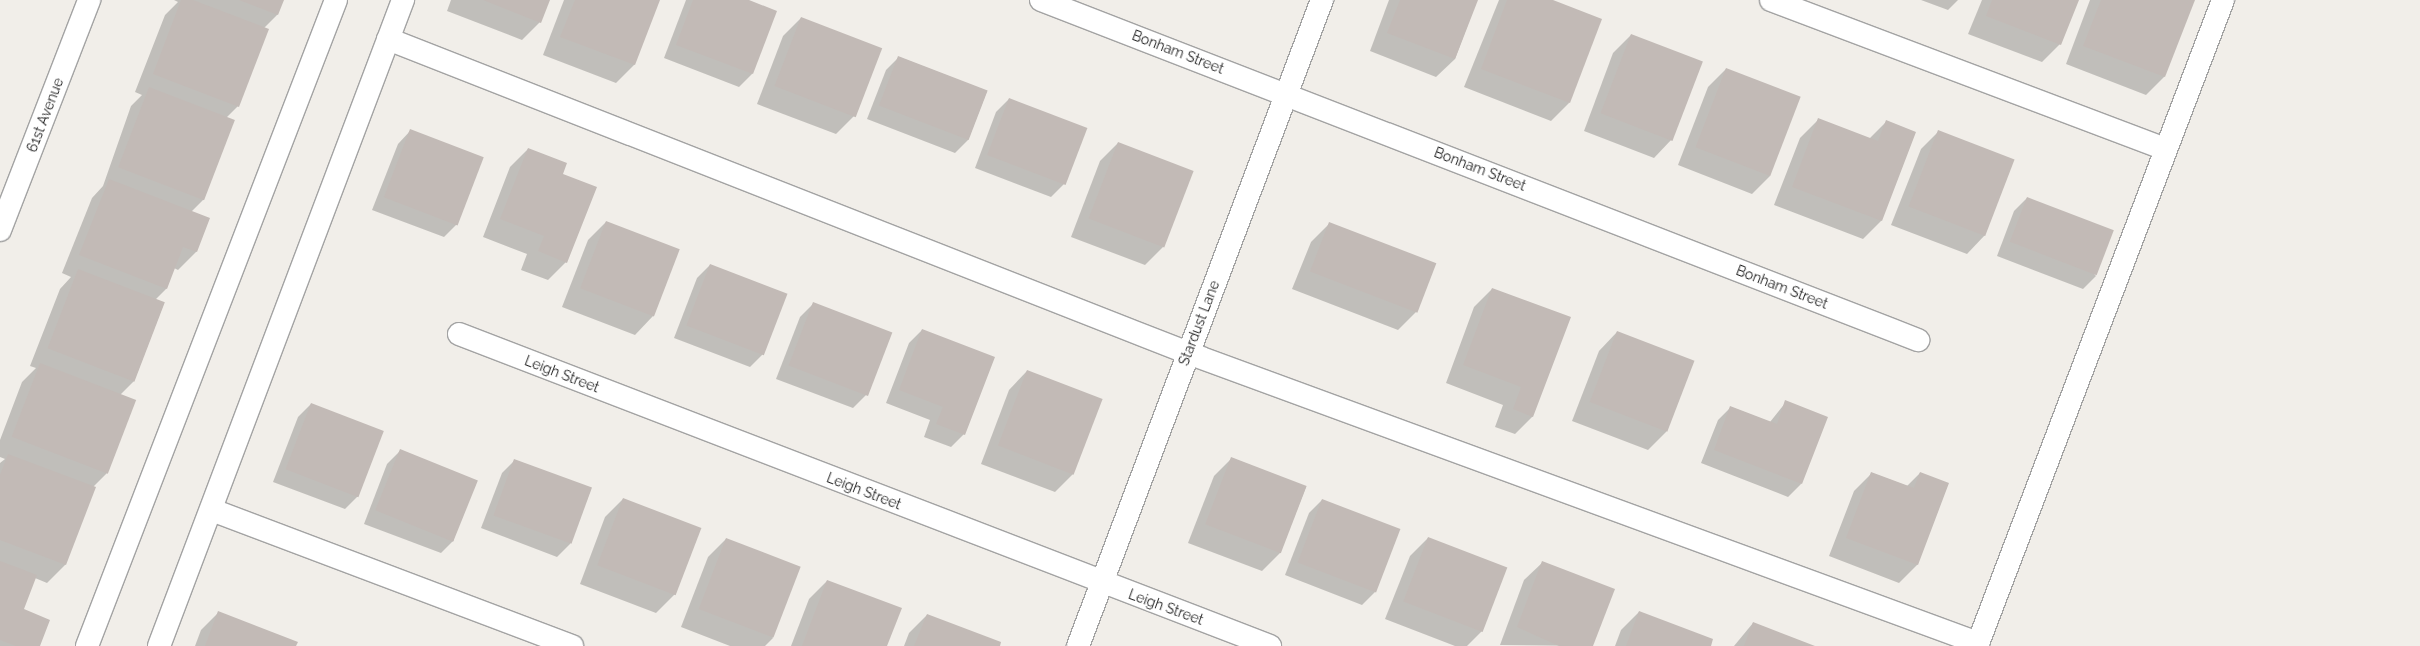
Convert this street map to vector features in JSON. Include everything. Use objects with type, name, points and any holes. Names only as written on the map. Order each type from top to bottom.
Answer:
[{"type":"street","name":"61st Avenue","points":[[0,230],[89,0]]},
{"type":"street","points":[[87,646],[336,0]]},
{"type":"street","points":[[159,646],[212,510],[403,0]]},
{"type":"street","name":"Bonham Street","points":[[1041,0],[1918,340]]},
{"type":"street","name":"Stardust Lane","points":[[1078,646],[1322,0]]},
{"type":"street","points":[[1771,0],[2165,149]]},
{"type":"street","points":[[388,39],[1188,352],[1978,645],[2222,0]]},
{"type":"street","name":"Leigh Street","points":[[459,334],[1101,583],[1270,646]]},
{"type":"street","points":[[212,510],[572,646]]},
{"type":"building","points":[[181,0],[193,0],[269,29],[239,107],[153,74]]},
{"type":"building","points":[[239,0],[284,0],[278,15]]},
{"type":"building","points":[[483,0],[550,0],[541,23]]},
{"type":"building","points":[[575,0],[660,0],[635,65],[560,37]]},
{"type":"building","points":[[693,0],[749,0],[777,11],[753,74],[676,45]]},
{"type":"building","points":[[1400,0],[1478,0],[1455,59],[1387,33]]},
{"type":"building","points":[[1507,0],[1553,0],[1602,19],[1570,103],[1481,69]]},
{"type":"building","points":[[1992,0],[2079,0],[2061,45],[1986,16]]},
{"type":"building","points":[[2101,0],[2195,0],[2165,77],[2083,46]]},
{"type":"building","points":[[801,17],[882,48],[856,117],[774,86]]},
{"type":"building","points":[[1631,34],[1703,62],[1672,141],[1601,113]]},
{"type":"building","points":[[898,56],[988,90],[969,140],[879,105]]},
{"type":"building","points":[[1726,68],[1801,97],[1770,176],[1696,147]]},
{"type":"building","points":[[149,87],[235,120],[204,200],[118,167]]},
{"type":"building","points":[[1009,98],[1087,128],[1066,185],[987,155]]},
{"type":"building","points":[[1818,118],[1878,141],[1886,120],[1916,132],[1882,221],[1792,187]]},
{"type":"building","points":[[410,129],[484,157],[458,225],[384,197]]},
{"type":"building","points":[[1938,130],[2015,159],[1985,236],[1909,207]]},
{"type":"building","points":[[1118,142],[1194,171],[1164,248],[1089,219]]},
{"type":"building","points":[[528,148],[567,163],[563,174],[597,187],[567,263],[538,251],[544,236],[500,219]]},
{"type":"building","points":[[109,179],[210,218],[197,252],[183,247],[167,289],[79,255]]},
{"type":"building","points":[[2027,197],[2114,230],[2097,275],[2010,242]]},
{"type":"building","points":[[606,221],[680,249],[654,317],[580,288]]},
{"type":"building","points":[[1329,222],[1436,263],[1417,313],[1310,271]]},
{"type":"building","points":[[710,264],[787,294],[764,355],[686,326]]},
{"type":"building","points":[[78,269],[165,302],[134,382],[48,348]]},
{"type":"building","points":[[1492,288],[1571,317],[1533,417],[1513,409],[1521,387],[1463,365]]},
{"type":"building","points":[[813,302],[892,332],[868,396],[789,365]]},
{"type":"building","points":[[922,329],[995,357],[965,435],[936,424],[943,407],[899,390]]},
{"type":"building","points":[[1617,331],[1694,361],[1667,432],[1590,402]]},
{"type":"building","points":[[40,363],[136,400],[108,474],[12,437]]},
{"type":"building","points":[[1027,370],[1103,399],[1074,475],[998,446]]},
{"type":"building","points":[[1785,400],[1828,417],[1802,484],[1714,450],[1730,406],[1777,424]]},
{"type":"building","points":[[311,403],[384,431],[358,497],[286,469]]},
{"type":"building","points":[[400,449],[478,480],[453,542],[375,510]]},
{"type":"building","points":[[8,454],[96,487],[66,565],[0,540],[0,475]]},
{"type":"building","points":[[1231,457],[1307,486],[1281,553],[1205,524]]},
{"type":"building","points":[[514,459],[592,487],[571,544],[493,515]]},
{"type":"building","points":[[1871,472],[1914,488],[1920,472],[1949,483],[1918,565],[1846,538]]},
{"type":"building","points":[[623,498],[701,528],[676,595],[597,565]]},
{"type":"building","points":[[1322,499],[1400,529],[1376,593],[1298,562]]},
{"type":"building","points":[[1428,537],[1507,567],[1483,632],[1403,601]]},
{"type":"building","points":[[726,538],[801,567],[773,638],[699,609]]},
{"type":"building","points":[[0,561],[37,575],[24,609],[50,620],[40,646],[16,646],[0,640]]},
{"type":"building","points":[[1542,561],[1615,589],[1593,646],[1559,646],[1517,627]]},
{"type":"building","points":[[827,580],[902,608],[887,646],[802,646]]},
{"type":"building","points":[[218,611],[298,642],[296,646],[205,646]]},
{"type":"building","points":[[1639,611],[1713,639],[1711,646],[1626,646]]},
{"type":"building","points":[[927,614],[1001,642],[1000,646],[914,646]]},
{"type":"building","points":[[1753,622],[1815,646],[1744,646]]}]
